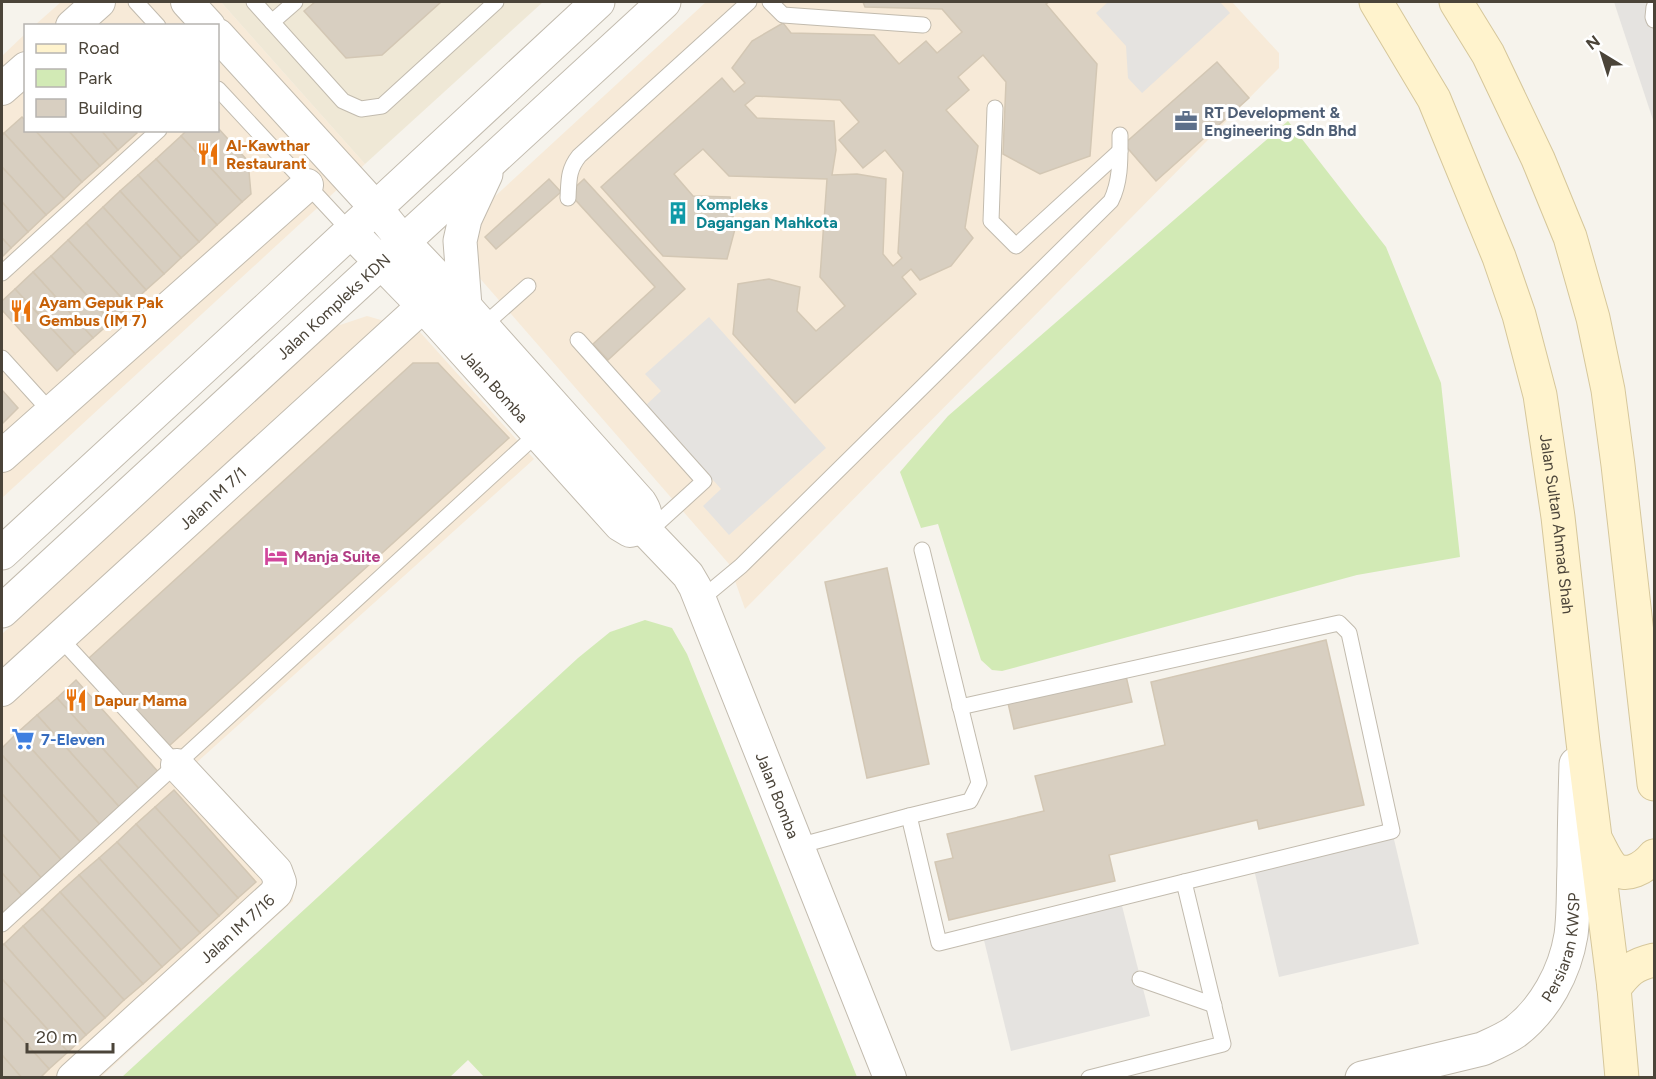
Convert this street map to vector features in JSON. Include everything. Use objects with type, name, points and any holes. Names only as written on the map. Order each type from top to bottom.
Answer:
[{"type":"main road","name":"Jalan Sultan Ahmad Shah","points":[[1376,2],[1434,99],[1499,256],[1519,315],[1540,395],[1558,518],[1597,842],[1622,1077]]},
{"type":"main road","points":[[1456,2],[1488,54],[1538,159],[1570,237],[1593,318],[1608,390],[1618,465],[1654,784]]},
{"type":"main road","points":[[1597,842],[1612,867],[1621,871],[1632,872],[1645,867],[1654,856]]},
{"type":"main road","points":[[1614,988],[1636,964],[1654,960]]},
{"type":"street","points":[[74,24],[99,2]]},
{"type":"street","points":[[187,2],[207,24]]},
{"type":"street","points":[[2,553],[598,2]]},
{"type":"street","name":"Jalan Kompleks KDN","points":[[2,611],[664,2]]},
{"type":"street","name":"Jalan Bomba","points":[[219,36],[376,208],[392,251],[423,306],[620,525],[630,531],[645,530]]},
{"type":"street","points":[[2,89],[24,70]]},
{"type":"street","points":[[474,316],[460,242],[465,219],[493,158]]},
{"type":"street","points":[[2,456],[307,185]]},
{"type":"street","name":"Jalan Bomba","points":[[350,231],[392,251],[474,316],[640,502],[645,510],[645,530],[688,575],[890,1077]]},
{"type":"street","name":"Jalan IM 7/1","points":[[2,690],[423,306]]},
{"type":"street","name":"Persiaran KWSP","points":[[1362,1077],[1482,1049],[1498,1042],[1524,1024],[1552,989],[1563,968],[1572,921],[1577,688]]},
{"type":"street","name":"Jalan IM 7/16","points":[[73,1077],[276,893],[280,882],[276,871],[177,765]]},
{"type":"lane","points":[[136,2],[156,24]]},
{"type":"lane","points":[[254,2],[343,101],[361,109],[382,106],[496,2]]},
{"type":"lane","points":[[272,22],[295,2]]},
{"type":"lane","points":[[568,198],[571,166],[579,156],[749,2]]},
{"type":"lane","points":[[770,2],[783,15],[923,25]]},
{"type":"lane","points":[[1654,7],[1654,20]]},
{"type":"lane","points":[[219,90],[350,231]]},
{"type":"lane","points":[[995,108],[991,221],[1016,246],[1120,151]]},
{"type":"lane","points":[[2,273],[157,132]]},
{"type":"lane","points":[[700,600],[741,566],[1111,201],[1118,179],[1120,135]]},
{"type":"lane","points":[[474,316],[528,286]]},
{"type":"lane","points":[[578,340],[704,481],[645,530]]},
{"type":"lane","points":[[2,358],[51,412]]},
{"type":"lane","points":[[2,924],[537,434]]},
{"type":"lane","points":[[798,846],[969,801],[979,783],[922,550]]},
{"type":"lane","points":[[909,816],[939,943],[1392,831],[1349,633],[1339,623],[960,707]]},
{"type":"lane","points":[[59,637],[177,765]]},
{"type":"lane","points":[[1089,1077],[1223,1044],[1184,882]]},
{"type":"lane","points":[[1140,979],[1214,1005]]},
{"type":"shaded area","points":[[61,2],[221,2],[365,164],[2,498],[2,56],[24,35],[24,132],[219,132],[219,24],[36,24]]},
{"type":"shaded area","points":[[221,2],[543,2],[365,164]]},
{"type":"shaded area","points":[[706,2],[1232,2],[1279,53],[1279,68],[745,609],[729,564],[477,275],[469,248],[479,211]]},
{"type":"shaded area","points":[[1108,2],[1220,2],[1230,13],[1142,93],[1128,78],[1126,46],[1096,13]]},
{"type":"shaded area","points":[[1614,2],[1654,2],[1654,123]]},
{"type":"shaded area","points":[[367,316],[419,331],[534,459],[195,764],[295,875],[293,901],[101,1077],[2,1078],[2,634],[334,327]]},
{"type":"shaded area","points":[[709,317],[826,448],[729,535],[703,506],[721,489],[646,405],[661,391],[645,374]]},
{"type":"shaded area","points":[[1392,831],[1419,944],[1279,977],[1253,865]]},
{"type":"shaded area","points":[[1120,898],[1150,1016],[1011,1051],[982,932]]},
{"type":"green space","points":[[1288,121],[1386,247],[1441,383],[1460,557],[1357,575],[1002,671],[992,670],[981,660],[938,524],[921,528],[900,472],[948,416]]},
{"type":"green space","points":[[645,620],[672,628],[687,654],[857,1077],[485,1078],[468,1060],[450,1077],[122,1077],[578,658],[610,632]]},
{"type":"building","points":[[315,2],[441,2],[382,55],[346,58],[304,11]]},
{"type":"building","name":"Kompleks Dagangan Mahkota","points":[[863,2],[1049,2],[1046,4],[1097,64],[1090,156],[1040,174],[1003,154],[1006,82],[983,55],[958,77],[969,90],[946,110],[978,146],[965,228],[973,238],[951,266],[920,280],[911,269],[902,277],[916,294],[795,403],[733,334],[738,284],[769,279],[800,287],[797,311],[816,331],[845,306],[820,277],[827,179],[729,176],[703,149],[674,174],[693,196],[730,197],[735,229],[727,259],[663,256],[601,187],[722,78],[734,92],[745,83],[732,68],[752,41],[783,23],[791,33],[874,35],[899,64],[926,41],[937,53],[962,32],[942,9],[865,7]],"holes":[[[756,96],[840,100],[859,122],[839,140],[863,168],[885,150],[903,172],[898,253],[902,258],[893,266],[883,254],[886,179],[857,174],[832,175],[836,150],[834,121],[757,118],[745,105]]]},
{"type":"building","name":"RT Development & Engineering Sdn Bhd","points":[[1217,62],[1249,98],[1156,181],[1124,144]]},
{"type":"building","points":[[22,117],[24,132],[37,132],[82,182],[64,199],[4,133]]},
{"type":"building","points":[[219,129],[248,161],[251,194],[242,202],[181,136],[185,132],[219,132]]},
{"type":"building","points":[[37,132],[70,132],[100,166],[82,182]]},
{"type":"building","points":[[70,132],[103,132],[118,150],[100,166]]},
{"type":"building","points":[[103,132],[137,133],[118,150]]},
{"type":"building","points":[[4,133],[64,199],[46,215],[2,167],[2,136]]},
{"type":"building","points":[[181,136],[242,202],[217,225],[156,159]]},
{"type":"building","points":[[156,159],[217,225],[199,242],[138,175]]},
{"type":"building","points":[[2,167],[46,215],[28,232],[2,202]]},
{"type":"building","points":[[138,175],[199,242],[181,258],[120,191]]},
{"type":"building","points":[[549,179],[561,192],[496,249],[485,237]]},
{"type":"building","points":[[584,179],[685,289],[608,360],[593,344],[655,287],[569,193]]},
{"type":"building","points":[[120,191],[181,258],[164,274],[103,207]]},
{"type":"building","points":[[2,202],[28,232],[11,248],[2,238]]},
{"type":"building","points":[[103,207],[164,274],[146,290],[86,223]]},
{"type":"building","points":[[86,223],[146,290],[129,306],[68,240]]},
{"type":"building","points":[[2,238],[11,248],[2,257]]},
{"type":"building","points":[[68,240],[129,306],[111,322],[51,256]]},
{"type":"building","points":[[51,256],[111,322],[93,338],[33,272]]},
{"type":"building","points":[[33,272],[93,338],[75,354],[15,289]]},
{"type":"building","points":[[15,289],[75,354],[57,371],[2,310],[2,301]]},
{"type":"building","points":[[413,363],[438,363],[509,438],[169,746],[89,658]]},
{"type":"building","points":[[2,390],[18,408],[2,424]]},
{"type":"building","points":[[887,568],[929,764],[867,778],[825,582]]},
{"type":"building","points":[[1326,640],[1364,805],[1259,829],[1257,820],[1109,855],[1115,881],[949,920],[935,862],[953,858],[947,834],[1044,811],[1035,776],[1165,745],[1151,682]]},
{"type":"building","points":[[1126,676],[1132,702],[1014,729],[1008,703]]},
{"type":"building","points":[[76,680],[161,775],[142,792],[57,698]]},
{"type":"building","points":[[57,698],[142,792],[122,810],[37,715]]},
{"type":"building","points":[[37,715],[122,810],[103,828],[17,733]]},
{"type":"building","points":[[17,733],[103,828],[83,845],[2,755],[2,748]]},
{"type":"building","points":[[2,755],[83,845],[64,863],[2,794]]},
{"type":"building","points":[[174,790],[256,882],[238,898],[155,807]]},
{"type":"building","points":[[2,794],[64,863],[44,881],[2,834]]},
{"type":"building","points":[[155,807],[238,898],[219,916],[136,824]]},
{"type":"building","points":[[136,824],[219,916],[200,933],[117,842]]},
{"type":"building","points":[[2,834],[44,881],[24,898],[2,873]]},
{"type":"building","points":[[117,842],[200,933],[181,950],[99,858]]},
{"type":"building","points":[[99,858],[181,950],[162,967],[79,875]]},
{"type":"building","points":[[2,873],[24,898],[4,916],[2,913]]},
{"type":"building","points":[[79,875],[162,967],[143,984],[60,892]]},
{"type":"building","points":[[60,892],[143,984],[124,1000],[42,909]]},
{"type":"building","points":[[42,909],[124,1000],[105,1018],[23,926]]},
{"type":"building","points":[[23,926],[105,1018],[86,1035],[4,944]]},
{"type":"building","points":[[4,944],[86,1035],[68,1052],[2,979],[2,946]]},
{"type":"building","points":[[2,979],[68,1052],[49,1069],[2,1017]]},
{"type":"building","points":[[2,1017],[49,1069],[40,1078],[22,1078],[2,1055]]},
{"type":"building","points":[[2,1055],[22,1078],[2,1078]]},
{"type":"place","name":"RT Development & Engineering Sdn Bhd","points":[[1186,121]]},
{"type":"place","name":"Al-Kawthar Restaurant","points":[[208,154]]},
{"type":"place","name":"Kompleks Dagangan Mahkota","points":[[678,213]]},
{"type":"place","name":"Ayam Gepuk Pak Gembus (IM 7)","points":[[21,311]]},
{"type":"place","name":"Manja Suite","points":[[276,556]]},
{"type":"place","name":"Dapur Mama","points":[[76,700]]},
{"type":"place","name":"7-Eleven","points":[[23,739]]}]
